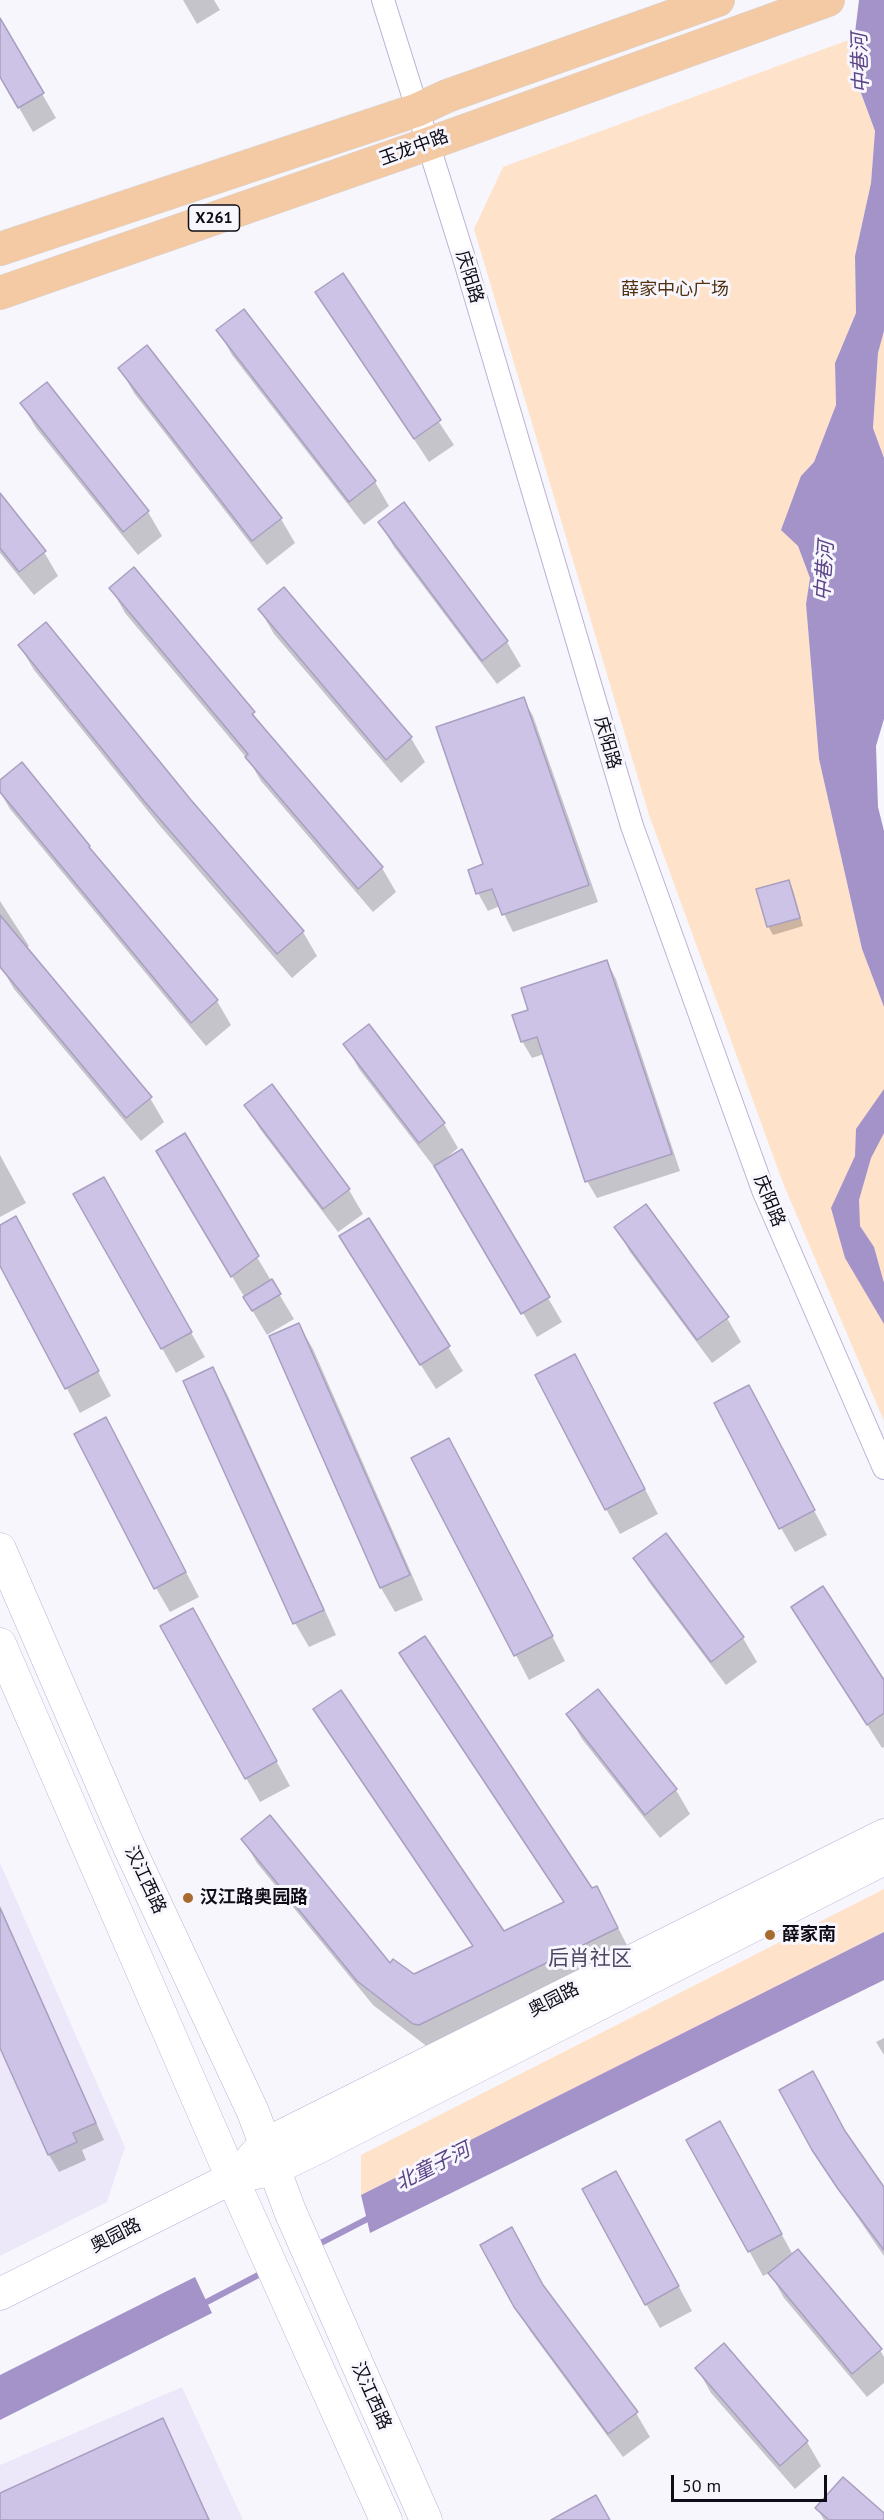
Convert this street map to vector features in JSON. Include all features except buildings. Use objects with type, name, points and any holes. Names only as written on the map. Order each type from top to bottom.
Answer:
[{"type":"main road","name":"玉龙中路","points":[[0,249],[417,110],[447,96],[718,0]]},
{"type":"main road","name":"玉龙中路","points":[[0,293],[428,144],[828,0]]},
{"type":"main road","name":"汉江西路","points":[[0,1549],[130,1849],[253,2112],[290,2211],[426,2520]]},
{"type":"main road","name":"汉江西路","points":[[0,1644],[232,2178],[386,2520]]},
{"type":"main road","name":"奥园路","points":[[0,2294],[232,2178],[884,1835]]},
{"type":"main road","name":"奥园路","points":[[270,2156],[884,1859]]},
{"type":"street","name":"庆阳路","points":[[383,0],[632,826],[764,1190],[884,1468]]},
{"type":"shaded area","points":[[0,1863],[125,2147],[107,2202],[0,2256]]},
{"type":"shaded area","points":[[182,2387],[243,2520],[0,2520],[0,2465]]},
{"type":"green space","name":"薛家中心广场","points":[[854,38],[851,67],[875,131],[871,183],[855,256],[856,313],[835,363],[836,405],[814,462],[801,476],[798,546],[810,578],[806,604],[819,759],[862,949],[884,1007],[884,1421],[783,1183],[649,815],[474,229],[503,167]]},
{"type":"green space","points":[[884,331],[884,458],[873,428],[878,353]]},
{"type":"green space","points":[[884,1889],[884,1932],[361,2195],[361,2155]]},
{"type":"water","name":"中巷河","points":[[859,0],[884,0],[884,331],[878,353],[873,428],[884,458],[884,719],[876,746],[878,807],[884,831],[884,1007],[862,949],[819,759],[806,604],[810,578],[798,546],[781,530],[801,476],[814,462],[836,405],[835,363],[856,313],[855,256],[871,183],[875,131],[851,66]]},
{"type":"water","points":[[884,1089],[884,1133],[871,1158],[859,1200],[860,1226],[874,1247],[884,1283],[884,1324],[845,1258],[831,1208],[855,1156],[856,1129]]},
{"type":"water","points":[[884,1932],[884,1980],[370,2233],[361,2195]]},
{"type":"water","points":[[195,2277],[212,2313],[0,2420],[0,2375]]},
{"type":"waterway","name":"北童子河","points":[[315,2246],[373,2216]]},
{"type":"waterway","name":"北童子河","points":[[201,2305],[264,2272]]},
{"type":"place","name":"汉江路奥园路","points":[[188,1898]]},
{"type":"place","name":"薛家南","points":[[770,1935]]},
{"type":"district","name":"后肖社区","points":[[590,1959]]}]
